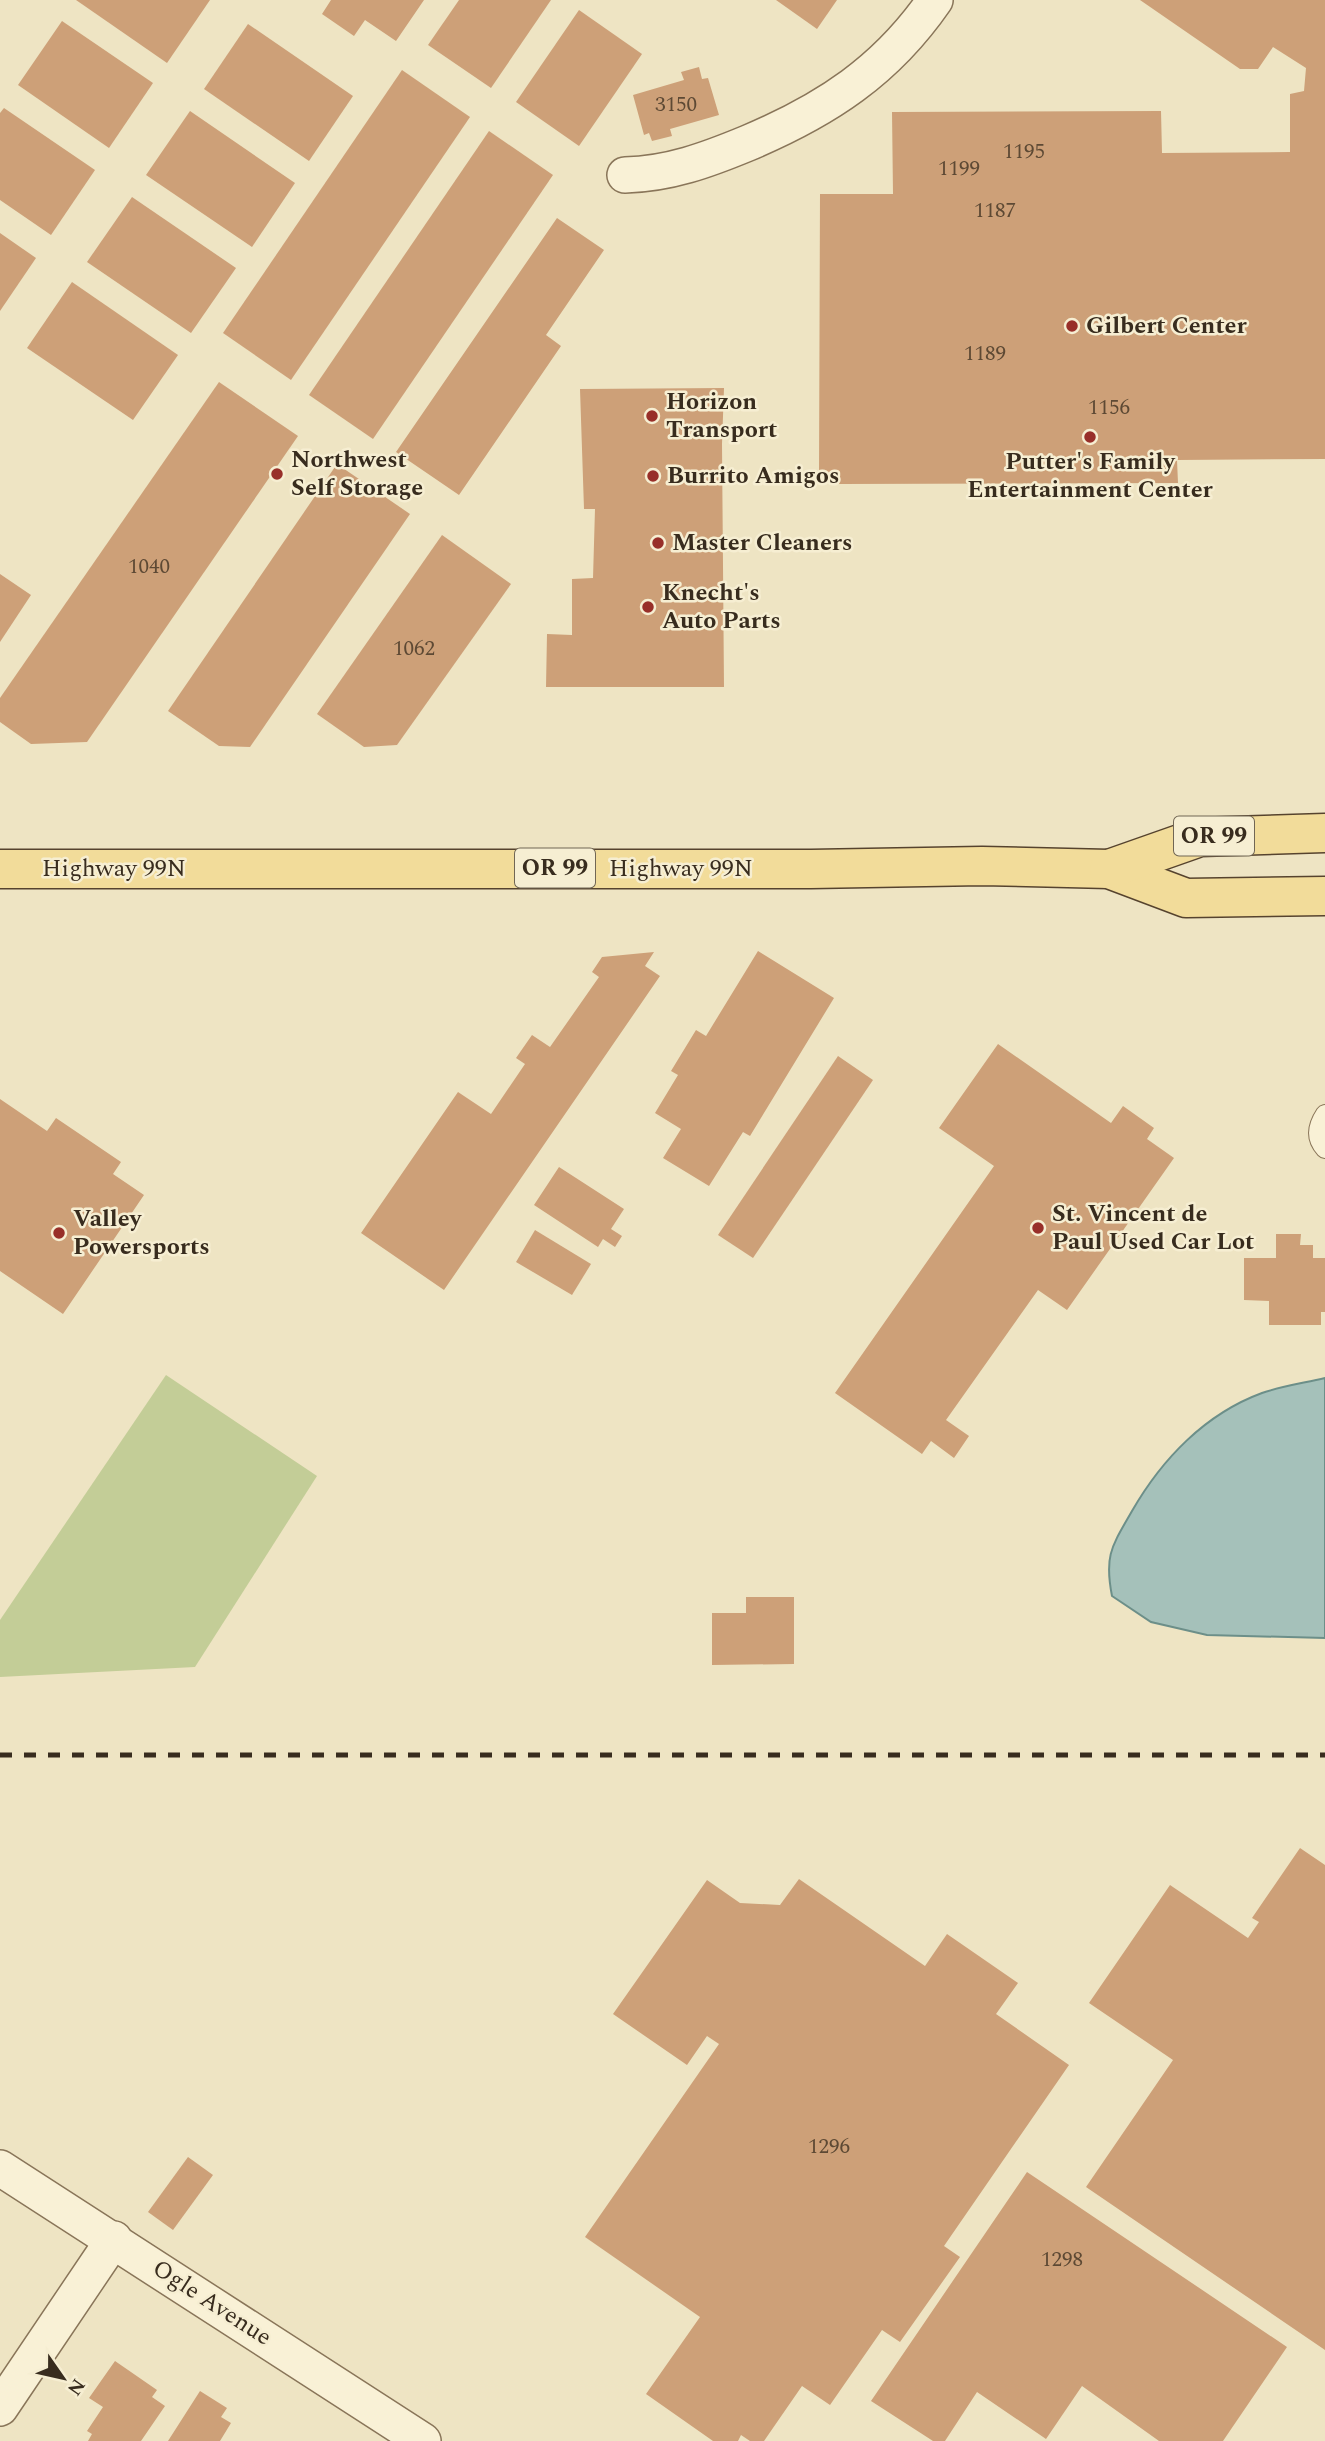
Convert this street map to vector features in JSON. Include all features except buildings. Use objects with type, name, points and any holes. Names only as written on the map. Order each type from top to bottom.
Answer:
[{"type":"main road","name":"Highway 99N","points":[[1109,869],[1200,837],[1325,833]]},
{"type":"main road","name":"Highway 99N","points":[[0,869],[811,869],[969,866],[1109,869],[1186,898],[1325,896]]},
{"type":"street","points":[[625,175],[650,174],[704,162],[789,126],[843,94],[882,62],[920,23],[935,0]]},
{"type":"street","name":"Ogle Avenue","points":[[0,2168],[114,2239],[423,2441]]},
{"type":"street","points":[[0,2409],[114,2239]]},
{"type":"lane","points":[[1325,1114],[1317,1132],[1320,1144],[1325,1149]]},
{"type":"green space","points":[[166,1375],[317,1476],[195,1667],[0,1677],[0,1620]]},
{"type":"water","points":[[1325,1378],[1325,1638],[1207,1635],[1151,1622],[1112,1596],[1109,1570],[1115,1542],[1144,1492],[1171,1456],[1204,1426],[1241,1402],[1262,1393]]},
{"type":"railway","points":[[0,1755],[1325,1755]]},
{"type":"place","name":"Gilbert Center","points":[[1072,326]]},
{"type":"place","name":"Horizon Transport","points":[[652,416]]},
{"type":"place","name":"Putter's Family Entertainment Center","points":[[1090,437]]},
{"type":"place","name":"Northwest Self Storage","points":[[277,474]]},
{"type":"place","name":"Burrito Amigos","points":[[653,476]]},
{"type":"place","name":"Master Cleaners","points":[[658,543]]},
{"type":"place","name":"Knecht's Auto Parts","points":[[648,607]]},
{"type":"place","name":"St. Vincent de Paul Used Car Lot","points":[[1038,1228]]},
{"type":"place","name":"Valley Powersports","points":[[59,1233]]}]
